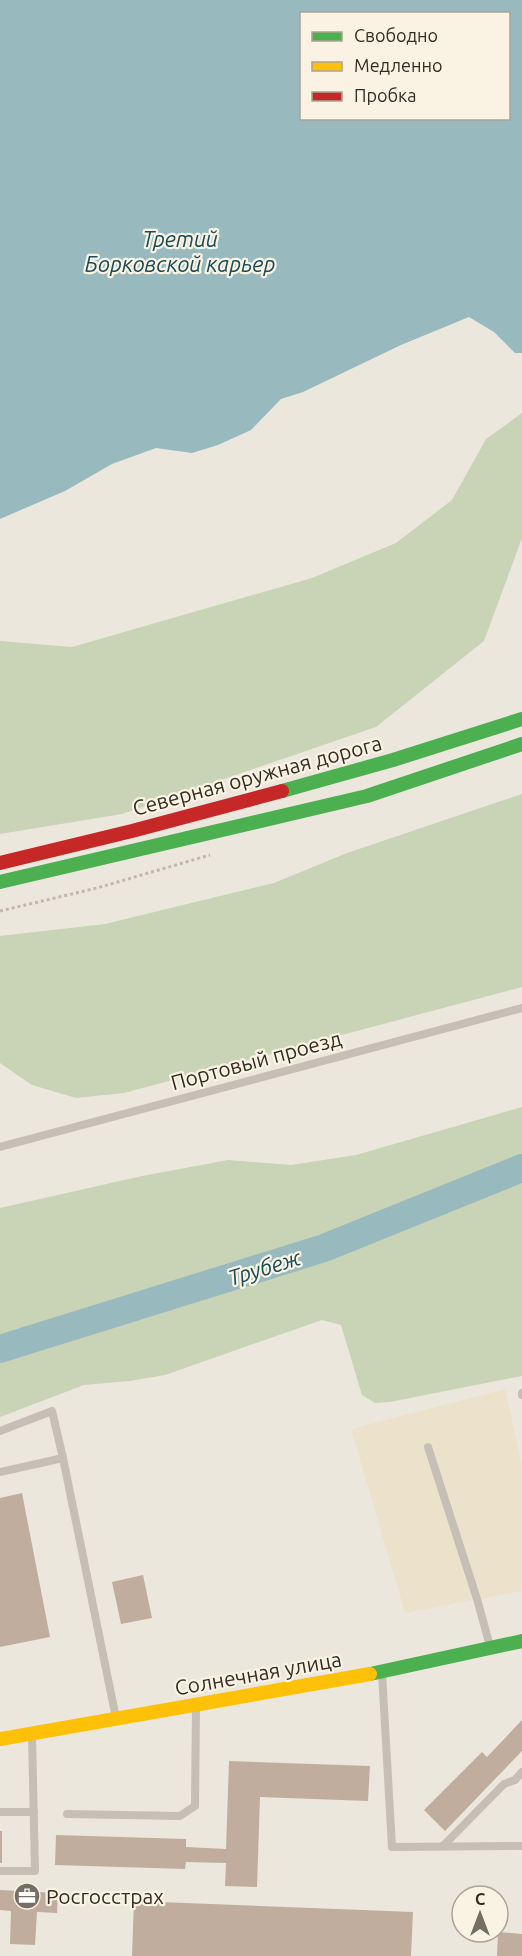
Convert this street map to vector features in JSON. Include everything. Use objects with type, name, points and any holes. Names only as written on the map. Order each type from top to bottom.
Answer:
[{"type":"main road","name":"Северная оружная дорога","points":[[0,863],[233,807],[522,719]]},
{"type":"main road","points":[[0,882],[367,795],[522,744]]},
{"type":"main road","name":"Солнечная улица","points":[[0,1739],[382,1672],[522,1641]]},
{"type":"lane","name":"Портовый проезд","points":[[0,1147],[522,1008]]},
{"type":"lane","points":[[0,1431],[52,1411],[116,1719]]},
{"type":"lane","points":[[428,1447],[490,1647]]},
{"type":"lane","points":[[0,1472],[63,1458]]},
{"type":"lane","points":[[382,1672],[392,1847],[522,1846]]},
{"type":"lane","points":[[67,1814],[180,1816],[195,1806],[196,1705]]},
{"type":"lane","points":[[0,1872],[35,1872],[32,1734]]},
{"type":"lane","points":[[443,1846],[504,1784],[515,1780],[522,1772]]},
{"type":"lane","points":[[0,1812],[34,1812]]},
{"type":"green space","points":[[522,413],[522,538],[484,641],[376,727],[122,814],[0,834],[0,641],[72,647],[312,578],[396,543],[452,500],[486,439]]},
{"type":"green space","points":[[522,794],[522,987],[124,1093],[76,1098],[32,1085],[0,1063],[0,936],[105,924],[274,883],[347,853]]},
{"type":"green space","points":[[522,1107],[522,1376],[375,1403],[362,1395],[341,1325],[322,1320],[165,1375],[84,1385],[0,1417],[0,1208],[142,1176],[228,1160],[291,1165],[356,1155]]},
{"type":"shaded area","points":[[505,1389],[522,1465],[522,1591],[405,1613],[351,1429]]},
{"type":"water","name":"Третий Борковской карьер","points":[[0,0],[522,0],[522,353],[515,353],[494,332],[469,317],[401,345],[303,392],[281,399],[251,430],[218,445],[192,453],[156,448],[112,464],[65,491],[0,519]]},
{"type":"building","points":[[22,1493],[50,1637],[0,1647],[0,1498]]},
{"type":"building","points":[[143,1575],[152,1618],[121,1624],[112,1582]]},
{"type":"building","points":[[522,1720],[522,1751],[445,1831],[424,1810],[482,1752],[487,1757]]},
{"type":"building","points":[[229,1761],[370,1766],[368,1801],[260,1797],[257,1887],[225,1886],[226,1863],[186,1862],[185,1869],[55,1865],[56,1835],[186,1839],[186,1847],[226,1849]]},
{"type":"building","points":[[0,1831],[2,1831],[2,1863],[0,1863]]},
{"type":"building","points":[[0,1890],[58,1893],[57,1913],[37,1912],[35,1945],[10,1944],[11,1911],[0,1910]]},
{"type":"building","points":[[134,1901],[413,1912],[411,1956],[132,1956]]},
{"type":"building","points":[[510,1933],[522,1934],[522,1956],[497,1956],[498,1944],[510,1944]]},
{"type":"waterway","name":"Трубеж","points":[[0,1349],[324,1248],[522,1168]]},
{"type":"traffic: fast","points":[[282,791],[393,760],[522,719]]},
{"type":"traffic: fast","points":[[0,882],[367,796],[522,744]]},
{"type":"traffic: fast","points":[[370,1674],[522,1641]]},
{"type":"traffic: slow","points":[[0,1739],[370,1674]]},
{"type":"traffic: jam","points":[[0,863],[282,791]]},
{"type":"place","name":"Росгосстрах","points":[[27,1896]]}]
